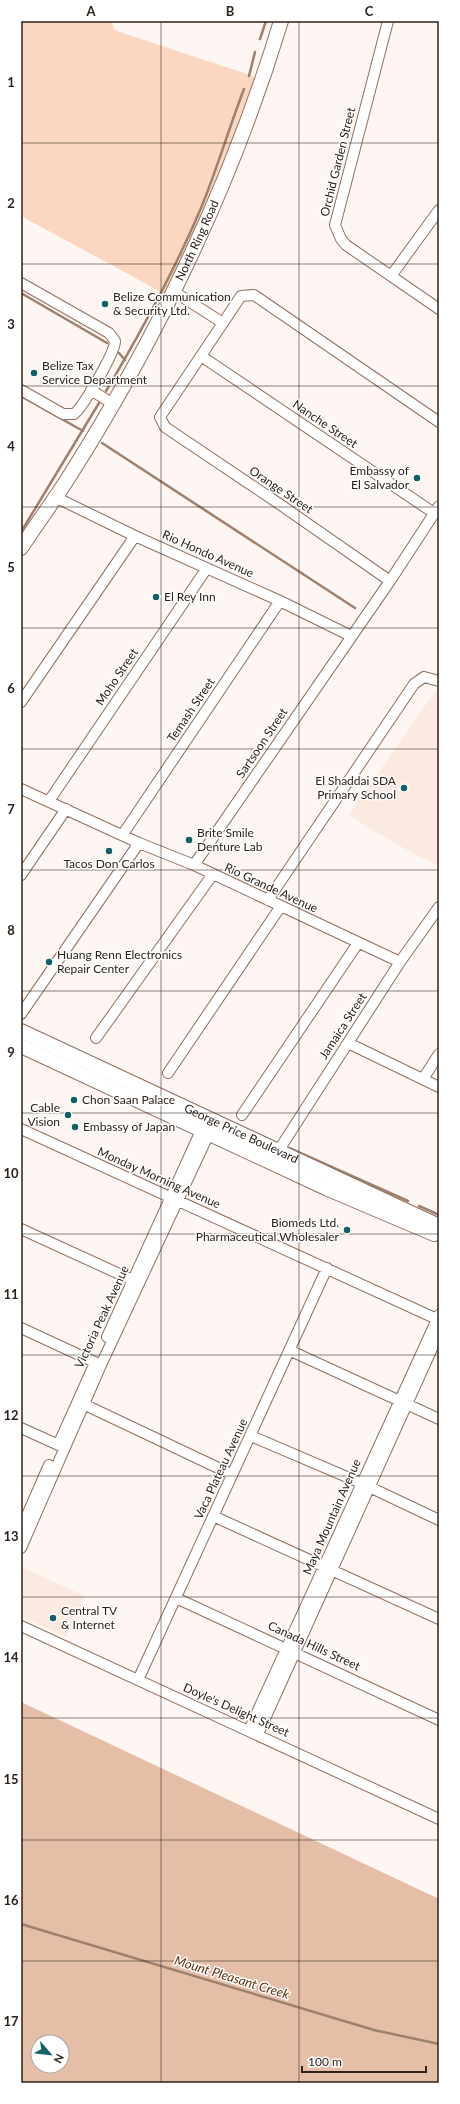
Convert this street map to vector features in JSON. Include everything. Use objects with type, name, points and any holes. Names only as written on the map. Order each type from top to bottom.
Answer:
[{"type":"main road","name":"North Ring Road","points":[[21,548],[113,404],[173,291],[222,186],[255,100],[281,21]]},
{"type":"main road","name":"George Price Boulevard","points":[[21,1031],[63,1059]]},
{"type":"main road","name":"George Price Boulevard","points":[[21,1046],[63,1059],[275,1156],[439,1236]]},
{"type":"main road","name":"George Price Boulevard","points":[[275,1156],[439,1226]]},
{"type":"street","name":"Orchid Garden Street","points":[[388,21],[335,225],[340,238],[346,246],[439,309]]},
{"type":"street","points":[[391,276],[439,210]]},
{"type":"street","points":[[21,283],[113,336],[115,341],[113,352],[78,411],[68,415],[21,390]]},
{"type":"street","points":[[173,291],[222,323]]},
{"type":"street","points":[[201,356],[241,296],[254,295],[439,422]]},
{"type":"street","name":"Orange Street","points":[[201,356],[160,417],[165,428],[278,503],[390,581]]},
{"type":"street","name":"Nanche Street","points":[[201,356],[436,510]]},
{"type":"street","points":[[91,390],[113,404]]},
{"type":"street","name":"Rio Hondo Avenue","points":[[55,497],[135,536],[280,601],[351,636]]},
{"type":"street","name":"Sartsoon Street","points":[[194,865],[390,581],[436,510]]},
{"type":"street","points":[[21,702],[135,536]]},
{"type":"street","name":"Moho Street","points":[[49,801],[207,568]]},
{"type":"street","name":"Temash Street","points":[[123,834],[280,601]]},
{"type":"street","points":[[268,900],[414,684],[424,677],[439,681]]},
{"type":"street","name":"Rio Grande Avenue","points":[[21,789],[194,865],[400,962]]},
{"type":"street","points":[[21,875],[66,809]]},
{"type":"street","points":[[21,1014],[139,842]]},
{"type":"street","points":[[96,1038],[213,874]]},
{"type":"street","points":[[168,1073],[281,906]]},
{"type":"street","name":"Jamaica Street","points":[[275,1156],[400,962],[439,907]]},
{"type":"street","points":[[242,1115],[358,943]]},
{"type":"street","points":[[348,1043],[439,1087]]},
{"type":"street","points":[[423,1079],[439,1054]]},
{"type":"street","name":"Victoria Peak Avenue","points":[[82,1404],[99,1363],[208,1125]]},
{"type":"street","name":"Monday Morning Avenue","points":[[21,1130],[438,1318]]},
{"type":"street","points":[[21,1229],[137,1282]]},
{"type":"street","name":"Vaca Plateau Avenue","points":[[138,1680],[231,1474],[251,1436],[291,1351],[327,1268]]},
{"type":"street","name":"Maya Mountain Avenue","points":[[403,1402],[438,1318]]},
{"type":"street","points":[[21,1328],[99,1363]]},
{"type":"street","name":"Maya Mountain Avenue","points":[[254,1732],[364,1485],[403,1402],[439,1333]]},
{"type":"street","points":[[291,1351],[439,1419]]},
{"type":"street","points":[[21,1548],[23,1530],[61,1446],[82,1404],[231,1474]]},
{"type":"street","points":[[21,1428],[61,1446]]},
{"type":"street","points":[[251,1436],[364,1485],[439,1520]]},
{"type":"street","points":[[213,1516],[328,1567],[439,1619]]},
{"type":"street","name":"Canada Hills Street","points":[[176,1598],[290,1649],[439,1720]]},
{"type":"street","name":"Doyle's Delight Street","points":[[21,1626],[254,1732],[439,1819]]},
{"type":"shaded area","points":[[21,21],[112,21],[114,30],[253,76],[260,87],[246,127],[165,294],[21,216]]},
{"type":"shaded area","name":"El Shaddai SDA Primary School","points":[[436,690],[439,692],[439,867],[389,840],[349,815]]},
{"type":"shaded area","points":[[21,1567],[85,1596],[66,1637],[21,1616]]},
{"type":"shaded area","points":[[21,1702],[439,1899],[439,2083],[21,2083]]},
{"type":"waterway","points":[[260,39],[266,21]]},
{"type":"waterway","points":[[249,76],[255,52]]},
{"type":"waterway","points":[[106,391],[132,347],[191,232],[207,193],[244,89]]},
{"type":"waterway","points":[[21,293],[107,343]]},
{"type":"waterway","points":[[119,353],[125,360]]},
{"type":"waterway","points":[[21,396],[83,431]]},
{"type":"waterway","points":[[21,532],[99,403]]},
{"type":"waterway","points":[[102,443],[355,608]]},
{"type":"waterway","points":[[289,1148],[408,1201]]},
{"type":"waterway","points":[[419,1206],[439,1215]]},
{"type":"waterway","name":"Mount Pleasant Creek","points":[[21,1924],[374,2030],[439,2044]]},
{"type":"place","name":"Belize Communication & Security Ltd.","points":[[105,304]]},
{"type":"place","name":"Belize Tax Service Department","points":[[34,373]]},
{"type":"place","name":"Embassy of El Salvador","points":[[417,478]]},
{"type":"place","name":"El Rey Inn","points":[[156,597]]},
{"type":"place","name":"El Shaddai SDA Primary School","points":[[404,788]]},
{"type":"place","name":"Brite Smile Denture Lab","points":[[189,840]]},
{"type":"place","name":"Tacos Don Carlos","points":[[109,851]]},
{"type":"place","name":"Huang Renn Electronics Repair Center","points":[[49,962]]},
{"type":"place","name":"Chon Saan Palace","points":[[74,1100]]},
{"type":"place","name":"Cable Vision","points":[[68,1115]]},
{"type":"place","name":"Embassy of Japan","points":[[75,1127]]},
{"type":"place","name":"Biomeds Ltd. Pharmaceutical Wholesaler","points":[[347,1230]]},
{"type":"place","name":"Central TV & Internet","points":[[53,1618]]}]
